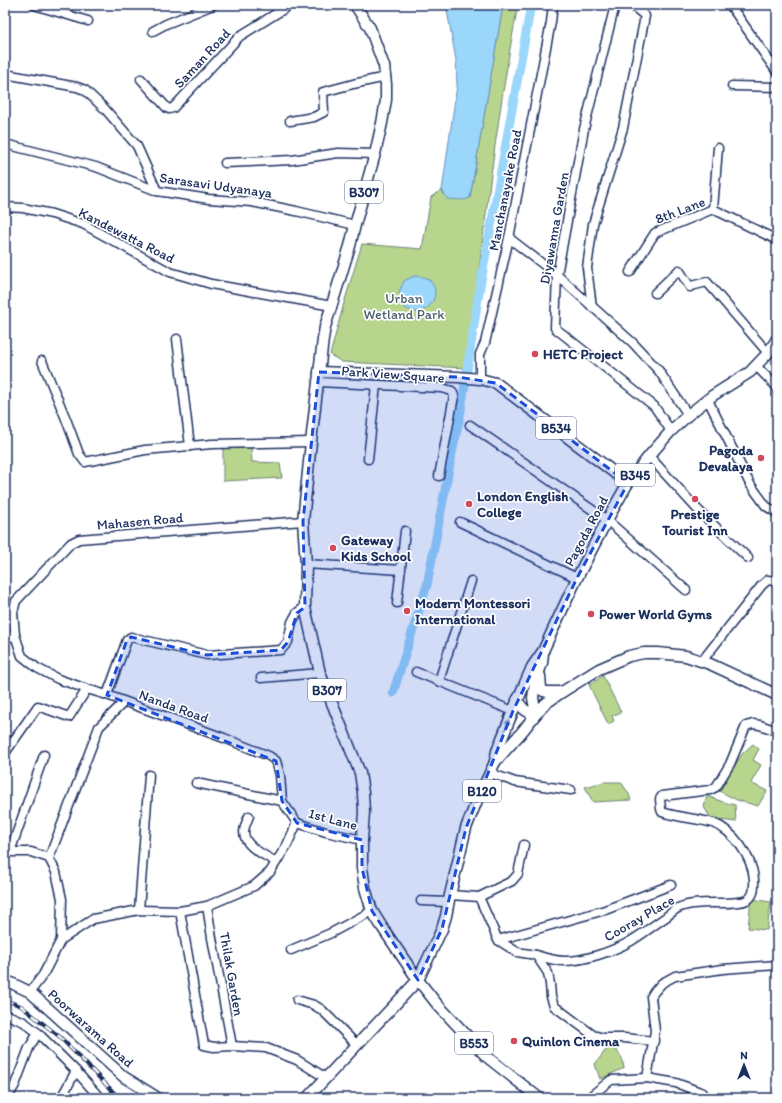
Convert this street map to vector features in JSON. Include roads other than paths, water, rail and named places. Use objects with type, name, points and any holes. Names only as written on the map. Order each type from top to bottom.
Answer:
[{"type":"main road","name":"B307","points":[[355,5],[370,28],[384,66],[386,77],[386,100],[375,154],[323,339],[318,372],[303,521],[306,564],[305,607],[320,672],[360,773],[364,812],[362,868],[365,888],[372,911],[418,980]]},
{"type":"main road","name":"Pagoda Road","points":[[495,762],[497,751],[532,667],[543,651],[577,578],[628,483],[649,456],[688,414],[750,372],[768,353],[777,339]]},
{"type":"main road","name":"B534","points":[[318,372],[458,377],[496,382],[628,483]]},
{"type":"main road","name":"Pagoda Road","points":[[536,714],[533,698],[535,684],[540,672],[543,651]]},
{"type":"main road","name":"B120","points":[[307,1098],[418,980],[442,929],[466,828],[495,762],[536,714],[551,699],[599,669],[629,656],[644,653],[686,656],[702,661],[777,695]]},
{"type":"main road","points":[[540,672],[541,688],[544,691],[562,692]]},
{"type":"main road","points":[[517,700],[524,710],[536,714]]},
{"type":"main road","name":"Poorwarama Road","points":[[5,980],[30,992],[124,1077],[158,1098]]},
{"type":"main road","name":"B553","points":[[418,980],[437,1004],[487,1057],[539,1098]]},
{"type":"street","points":[[34,5],[88,21]]},
{"type":"street","points":[[152,31],[213,5]]},
{"type":"street","name":"Saman Road","points":[[141,79],[167,108],[173,108],[240,36],[290,5]]},
{"type":"street","name":"Manchanayake Road","points":[[480,379],[480,354],[485,343],[509,238],[553,5]]},
{"type":"street","name":"Diyawanna Garden","points":[[615,5],[584,129],[557,275],[554,328],[654,406],[671,431]]},
{"type":"street","points":[[592,307],[587,268],[593,224],[623,128],[645,16],[632,5]]},
{"type":"street","points":[[730,5],[777,72]]},
{"type":"street","points":[[5,74],[77,87],[85,90],[105,109],[137,146],[157,191]]},
{"type":"street","points":[[290,121],[314,117],[324,112],[323,92],[386,77]]},
{"type":"street","points":[[732,86],[777,87]]},
{"type":"street","name":"Sarasavi Udyanaya","points":[[5,144],[96,167],[157,191],[209,199],[252,202],[355,225]]},
{"type":"street","points":[[713,209],[718,148]]},
{"type":"street","points":[[225,163],[292,160],[338,153],[375,154]]},
{"type":"street","name":"Kandewatta Road","points":[[5,207],[23,208],[82,224],[170,272],[211,284],[332,306]]},
{"type":"street","name":"8th Lane","points":[[630,272],[655,233],[713,209],[777,240]]},
{"type":"street","points":[[509,238],[557,275],[633,343],[659,371],[688,414]]},
{"type":"street","points":[[655,293],[679,270],[690,287],[707,282],[768,353]]},
{"type":"street","points":[[177,339],[190,446]]},
{"type":"street","points":[[42,361],[79,454],[85,462],[145,450],[212,444],[311,442]]},
{"type":"street","points":[[756,366],[777,387]]},
{"type":"street","name":"Park View Square","points":[[318,382],[442,388],[452,391],[454,396],[439,476]]},
{"type":"street","points":[[368,459],[376,385]]},
{"type":"street","points":[[708,400],[750,484],[766,506],[777,513]]},
{"type":"street","points":[[470,425],[607,520],[686,590]]},
{"type":"street","points":[[649,456],[698,510],[748,558]]},
{"type":"street","name":"Mahasen Road","points":[[13,612],[16,601],[71,543],[79,538],[303,521]]},
{"type":"street","points":[[460,522],[577,578]]},
{"type":"street","points":[[397,603],[405,531]]},
{"type":"street","points":[[306,564],[400,570]]},
{"type":"street","points":[[702,661],[762,585],[768,580],[775,581],[777,586]]},
{"type":"street","points":[[439,681],[471,581]]},
{"type":"street","points":[[107,695],[127,640],[131,637],[207,655],[281,650],[288,642],[292,622],[297,613],[305,607]]},
{"type":"street","name":"Nanda Road","points":[[13,612],[15,635],[22,656],[38,668],[58,679],[107,695],[269,756],[276,761],[280,775],[282,801]]},
{"type":"street","points":[[5,639],[15,635]]},
{"type":"street","points":[[261,678],[320,672]]},
{"type":"street","points":[[416,672],[513,711]]},
{"type":"street","points":[[5,753],[38,706],[69,717],[87,689]]},
{"type":"street","points":[[49,858],[99,727],[124,702]]},
{"type":"street","name":"Cooray Place","points":[[536,954],[551,960],[565,961],[584,959],[614,950],[631,941],[679,908],[691,905],[733,903],[747,900],[752,895],[754,888],[753,871],[746,851],[735,838],[713,823],[662,812],[660,809],[660,799],[662,796],[710,790],[716,787],[730,764],[746,726],[753,724],[760,725],[777,731]]},
{"type":"street","points":[[30,992],[43,975],[61,940],[62,899],[56,872],[49,858],[31,852],[7,852],[44,755]]},
{"type":"street","points":[[490,773],[515,782],[571,790]]},
{"type":"street","points":[[139,910],[149,775]]},
{"type":"street","points":[[61,940],[93,919],[139,910],[180,911],[207,906],[254,886],[270,872],[298,823],[282,801],[196,783]]},
{"type":"street","points":[[248,816],[244,831],[246,841],[276,862]]},
{"type":"street","name":"1st Lane","points":[[298,823],[326,832],[362,840]]},
{"type":"street","points":[[421,901],[479,897],[512,881],[518,874],[524,845]]},
{"type":"street","points":[[498,940],[605,910],[671,885]]},
{"type":"street","points":[[479,897],[498,940],[517,952],[536,954],[548,973],[551,997],[554,1006],[593,1035],[604,1038],[654,1041]]},
{"type":"street","name":"Thilak Garden","points":[[207,906],[232,1046]]},
{"type":"street","points":[[180,911],[204,1045],[214,1047],[232,1046],[266,1048],[297,1060],[326,1078]]},
{"type":"street","points":[[291,950],[332,933],[372,911]]},
{"type":"street","points":[[647,1078],[655,1031],[651,997],[662,983],[676,976],[723,969],[777,966]]},
{"type":"street","points":[[297,1000],[314,1005],[322,1010],[357,1045]]},
{"type":"street","points":[[5,1014],[24,1022],[38,1033],[76,1071],[100,1098]]},
{"type":"street","points":[[8,1097],[15,1085],[29,1048],[38,1033]]},
{"type":"street","points":[[61,1098],[76,1071]]},
{"type":"street","points":[[588,1098],[611,1080],[647,1078],[676,1083],[703,1094],[706,1098]]},
{"type":"water","points":[[446,5],[503,5],[470,198],[464,200],[447,199],[442,190],[457,85],[456,60]]},
{"type":"water","points":[[414,276],[425,277],[434,287],[435,292],[432,303],[423,311],[416,312],[405,308],[399,292],[404,281]]},
{"type":"waterway","points":[[393,693],[427,585],[460,416],[479,292],[531,5]]},
{"type":"railway","points":[[5,1000],[21,1006],[60,1037],[119,1098]]},
{"type":"place","name":"HETC Project","points":[[535,354]]},
{"type":"place","name":"Pagoda Devalaya","points":[[761,458]]},
{"type":"place","name":"Prestige Tourist Inn","points":[[695,499]]},
{"type":"place","name":"London English College","points":[[469,504]]},
{"type":"place","name":"Gateway Kids School","points":[[333,548]]},
{"type":"place","name":"Modern Montessori International","points":[[407,611]]},
{"type":"place","name":"Power World Gyms","points":[[591,614]]},
{"type":"place","name":"Quinlon Cinema","points":[[514,1041]]},
{"type":"park label","name":"Urban Wetland Park","points":[[404,306]]}]
